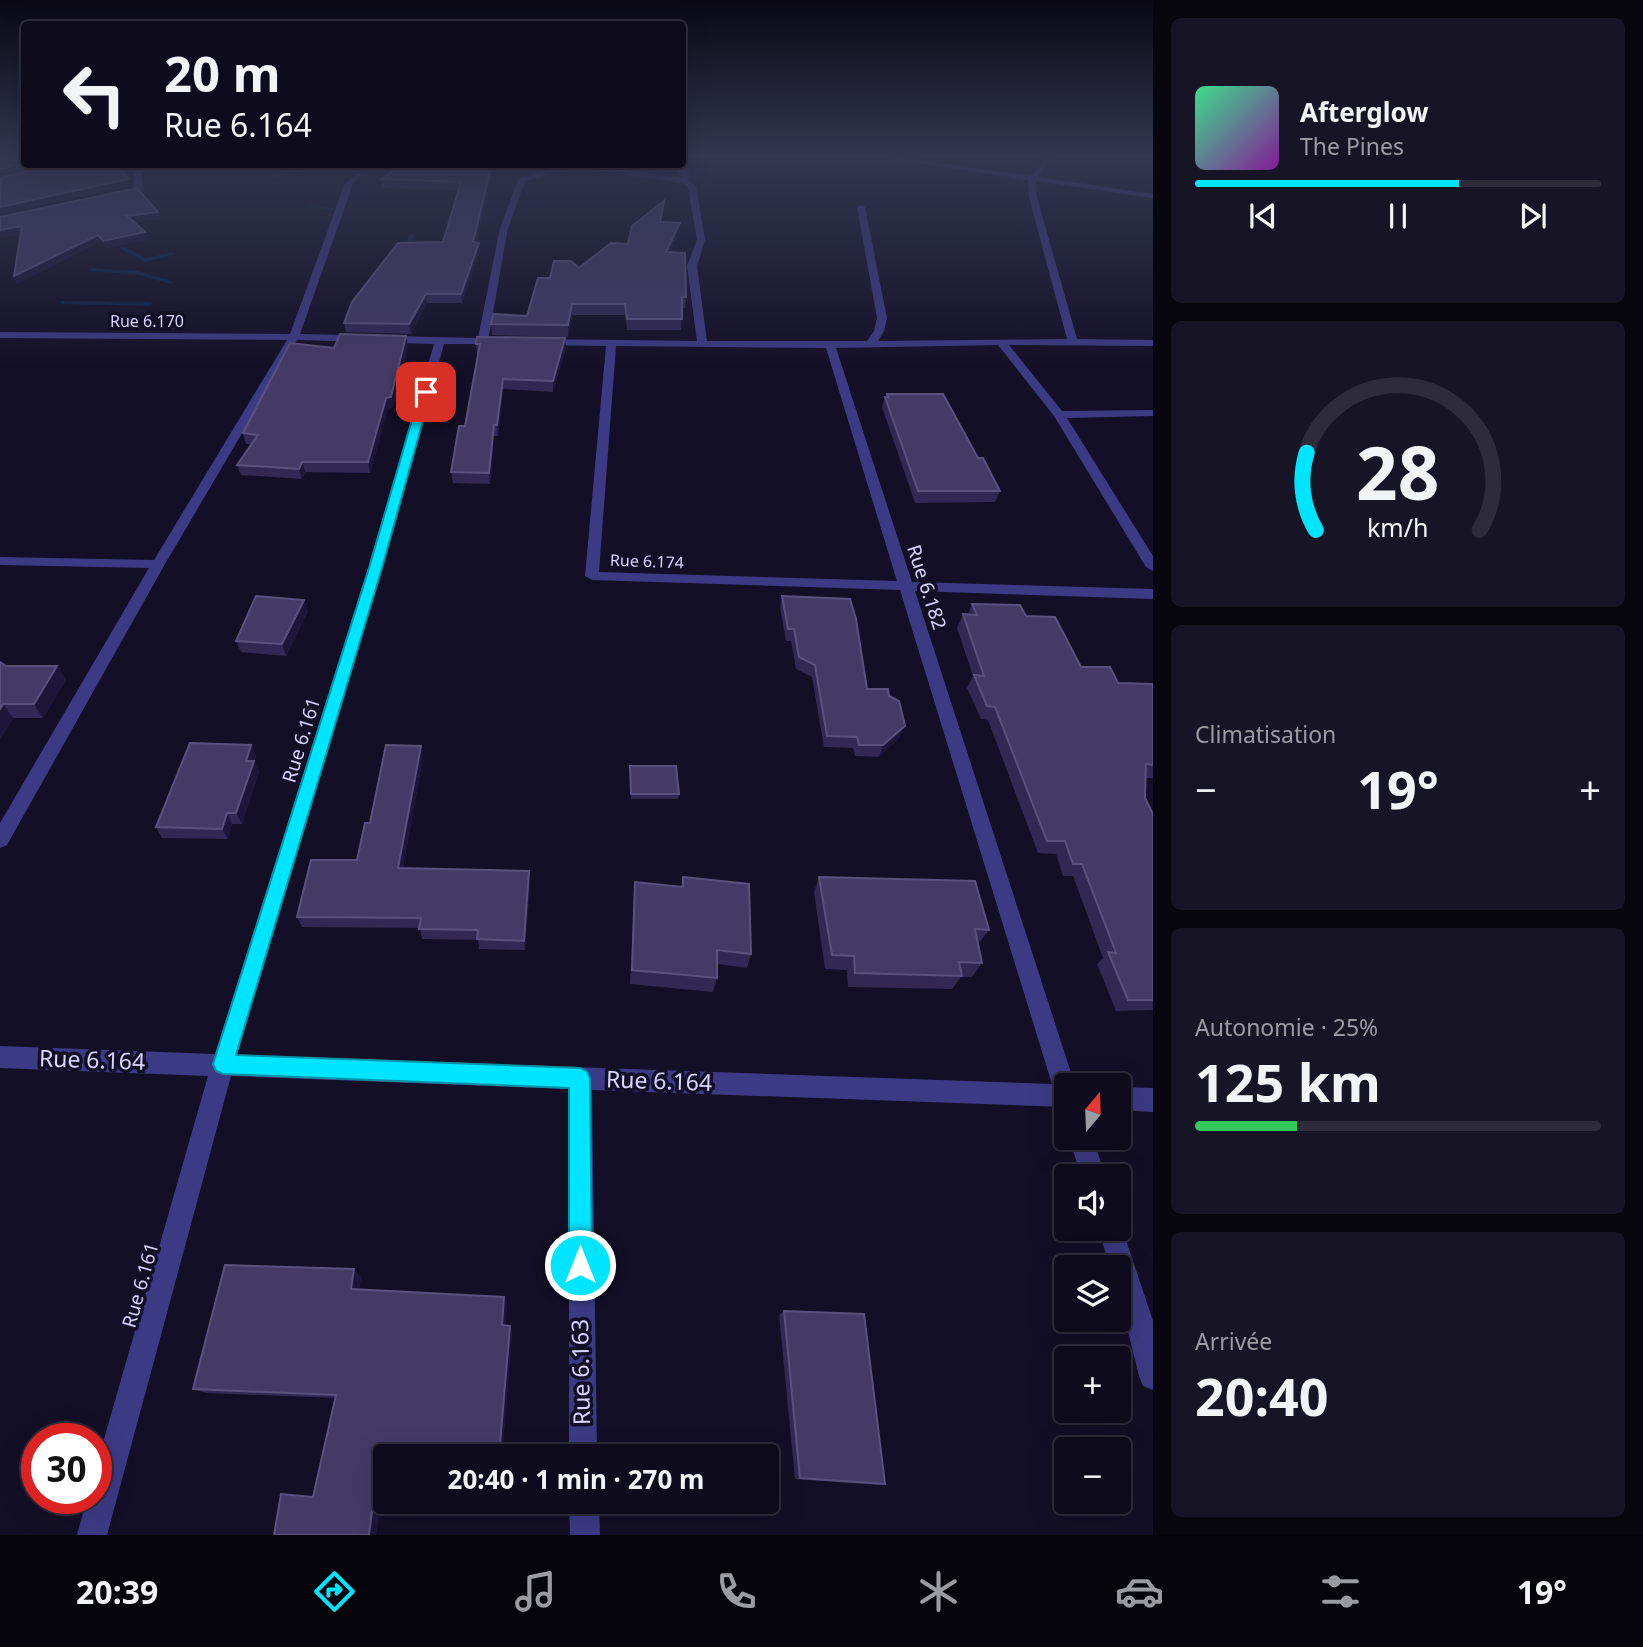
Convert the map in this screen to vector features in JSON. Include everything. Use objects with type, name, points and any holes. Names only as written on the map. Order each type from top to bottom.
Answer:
[{"type":"street","points":[[0,840],[158,564],[294,337],[333,229]]},
{"type":"street","points":[[440,341],[489,341],[504,229]]},
{"type":"street","points":[[699,229],[701,240],[692,266],[702,342]]},
{"type":"street","points":[[865,229],[882,318],[879,331],[871,342]]},
{"type":"street","points":[[1040,229],[1073,342]]},
{"type":"street","name":"Rue 6.170","points":[[0,335],[440,341]]},
{"type":"street","name":"Rue 6.161","points":[[92,1535],[223,1064],[371,581],[440,341]]},
{"type":"street","points":[[534,342],[830,345],[871,342],[1153,343]]},
{"type":"street","name":"Rue 6.174","points":[[611,342],[592,576],[1153,594]]},
{"type":"street","points":[[1001,342],[1059,415],[1153,567]]},
{"type":"street","name":"Rue 6.182","points":[[830,345],[1059,1073]]},
{"type":"street","points":[[1059,415],[1153,413]]},
{"type":"street","points":[[0,561],[158,564]]},
{"type":"street","name":"Rue 6.164","points":[[0,1057],[1054,1094]]},
{"type":"street","name":"Rue 6.163","points":[[580,1078],[583,1444]]},
{"type":"street","points":[[1131,1099],[1153,1100]]},
{"type":"street","points":[[1115,1241],[1135,1301],[1153,1376]]},
{"type":"street","points":[[584,1514],[585,1535]]},
{"type":"building","points":[[22,229],[141,229],[145,232],[103,241],[98,235],[14,276]]},
{"type":"building","points":[[447,229],[476,229],[473,242],[479,243],[461,294],[426,294],[409,324],[344,323],[352,302],[398,243],[443,242]]},
{"type":"building","points":[[631,229],[677,229],[666,252],[685,253],[686,297],[682,297],[682,319],[627,319],[625,304],[572,304],[568,325],[491,324],[493,314],[527,316],[538,278],[550,278],[554,261],[571,261],[579,268],[611,243],[628,244]]},
{"type":"building","points":[[340,334],[406,336],[391,397],[386,398],[368,462],[302,462],[299,469],[237,465],[258,435],[243,433],[290,343],[334,348]]},
{"type":"building","points":[[477,337],[565,338],[553,381],[503,379],[497,425],[494,425],[489,473],[451,472],[459,426],[465,426],[480,344],[476,344]]},
{"type":"building","points":[[887,394],[943,394],[978,458],[983,458],[1000,491],[918,491],[885,397],[888,397]]},
{"type":"building","points":[[256,596],[304,600],[282,644],[236,641]]},
{"type":"building","points":[[782,596],[850,599],[856,619],[867,689],[888,689],[889,696],[899,701],[905,726],[883,745],[859,745],[857,737],[827,736],[815,665],[799,657],[794,629],[788,629]]},
{"type":"building","points":[[972,604],[1020,605],[1026,616],[1055,617],[1081,667],[1110,667],[1118,683],[1153,684],[1153,765],[1146,764],[1145,798],[1153,814],[1153,1000],[1128,1000],[1108,952],[1116,953],[1082,864],[1073,864],[1065,841],[1047,841],[995,707],[987,706],[974,675],[984,676],[963,614],[977,615]]},
{"type":"building","points":[[0,662],[6,666],[57,666],[34,704],[3,704],[0,709]]},
{"type":"building","points":[[190,743],[251,745],[246,761],[254,761],[236,813],[227,813],[222,829],[156,827]]},
{"type":"building","points":[[386,745],[421,746],[398,868],[529,871],[524,941],[477,939],[478,930],[419,929],[421,918],[297,917],[311,860],[357,860],[365,823],[370,823]]},
{"type":"building","points":[[630,766],[676,766],[679,794],[631,794]]},
{"type":"building","points":[[683,877],[749,884],[751,954],[717,950],[717,978],[632,970],[635,882],[683,887]]},
{"type":"building","points":[[819,877],[975,881],[989,930],[975,929],[982,963],[959,962],[962,976],[855,973],[854,956],[832,955]]},
{"type":"building","points":[[225,1265],[354,1269],[351,1289],[504,1297],[502,1325],[510,1326],[500,1444],[373,1444],[373,1504],[369,1535],[274,1535],[281,1494],[313,1497],[336,1395],[193,1389]]},
{"type":"building","points":[[784,1311],[864,1314],[885,1484],[800,1478]]},
{"type":"waterway","points":[[407,250],[412,235]]},
{"type":"waterway","points":[[123,248],[145,260],[172,254]]},
{"type":"waterway","points":[[93,270],[138,273],[171,282]]},
{"type":"waterway","points":[[63,302],[150,304]]},
{"type":"route","points":[[426,392],[223,1064],[580,1078],[580,1265]]}]
